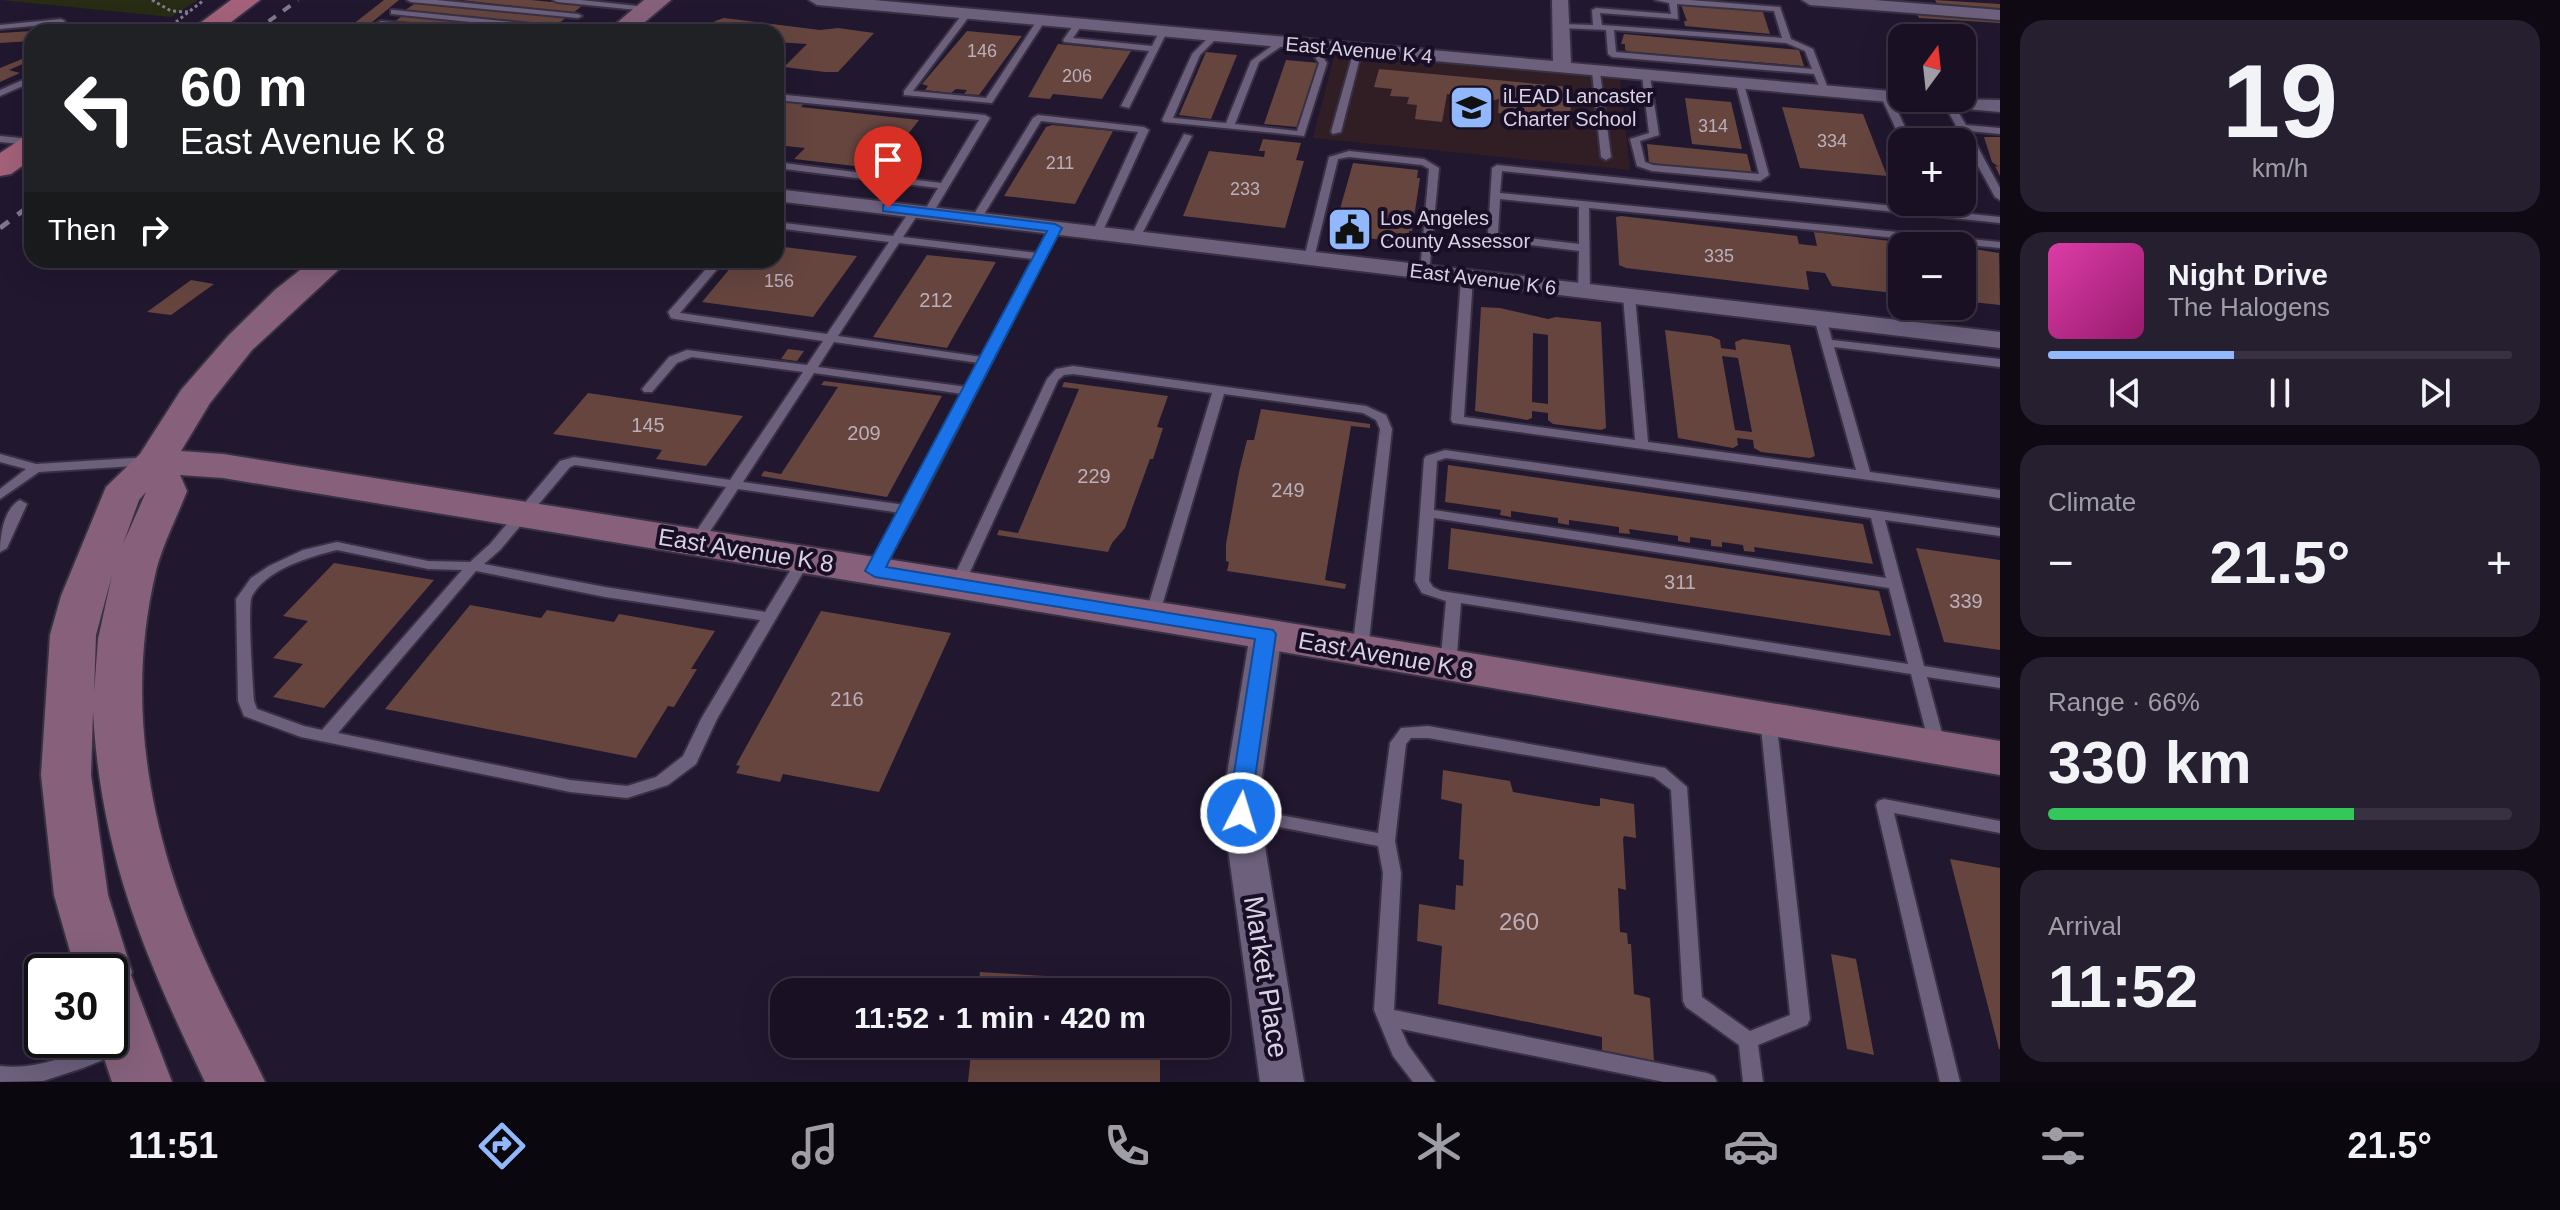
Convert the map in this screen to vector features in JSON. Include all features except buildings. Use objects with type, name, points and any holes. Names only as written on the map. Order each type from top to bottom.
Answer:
[{"type":"main road","points":[[195,22],[248,0]]},
{"type":"main road","points":[[628,24],[653,4]]},
{"type":"main road","points":[[0,167],[24,150]]},
{"type":"main road","points":[[99,954],[81,895],[66,775],[73,635],[83,596],[120,496],[155,461],[194,398],[240,343],[288,296],[323,268]]},
{"type":"main road","points":[[155,461],[167,491],[135,569],[120,647],[117,704],[119,760],[141,865],[160,925],[235,1082]]},
{"type":"main road","name":"East Avenue K 8","points":[[155,461],[223,466],[804,559],[2000,758]]},
{"type":"street","name":"East Avenue K 4","points":[[817,0],[1041,21],[1091,21],[1159,41],[1214,37],[1888,96]]},
{"type":"street","points":[[1560,0],[1562,69]]},
{"type":"street","points":[[1810,0],[2000,15]]},
{"type":"street","name":"East Avenue K 4","points":[[1976,104],[2000,106]]},
{"type":"street","name":"East Avenue K 6","points":[[784,197],[2000,340]]},
{"type":"street","name":"Market Place","points":[[1266,634],[1240,805],[1282,1082]]},
{"type":"lane","points":[[381,23],[411,0],[578,16]]},
{"type":"lane","points":[[557,0],[595,4],[653,4]]},
{"type":"lane","points":[[1659,0],[1777,9],[1787,41]]},
{"type":"lane","points":[[1598,29],[1596,10],[1675,17],[1673,1]]},
{"type":"lane","points":[[567,24],[595,4]]},
{"type":"lane","points":[[394,12],[504,24]]},
{"type":"lane","points":[[967,14],[907,93],[989,101],[1041,21]]},
{"type":"lane","points":[[30,24],[61,21]]},
{"type":"lane","points":[[1091,21],[1067,40],[1159,41],[1126,106]]},
{"type":"lane","points":[[381,23],[391,24]]},
{"type":"lane","points":[[0,27],[24,25]]},
{"type":"lane","points":[[1561,26],[1787,41],[1809,49],[1825,91]]},
{"type":"lane","points":[[1610,30],[1612,54],[1817,72]]},
{"type":"lane","points":[[1214,37],[1196,54],[1167,120],[1301,134],[1323,63],[1318,56],[1321,47]]},
{"type":"lane","points":[[1230,126],[1255,61],[1280,43]]},
{"type":"lane","points":[[1336,132],[1358,50]]},
{"type":"lane","points":[[1596,72],[1606,157]]},
{"type":"lane","points":[[1646,76],[1654,135],[1635,139],[1640,164],[1652,168],[1760,178],[1764,175],[1740,84]]},
{"type":"lane","points":[[0,93],[24,82]]},
{"type":"lane","points":[[696,542],[896,240],[944,186],[985,118],[784,98]]},
{"type":"lane","points":[[1953,112],[1962,128]]},
{"type":"lane","points":[[976,219],[1038,118],[1144,130],[1097,233]]},
{"type":"lane","points":[[1976,129],[2000,131]]},
{"type":"lane","points":[[1135,238],[1187,136]]},
{"type":"lane","points":[[0,139],[24,143]]},
{"type":"lane","points":[[1976,153],[2000,197]]},
{"type":"lane","points":[[1309,258],[1334,157],[1349,154],[1424,162],[1434,168],[1425,272]]},
{"type":"lane","points":[[784,166],[944,186]]},
{"type":"lane","points":[[1584,248],[1499,238],[1493,234],[1497,168],[2000,220]]},
{"type":"lane","points":[[1495,195],[2000,245]]},
{"type":"lane","points":[[1584,205],[1584,290]]},
{"type":"lane","points":[[784,226],[1040,257]]},
{"type":"lane","points":[[875,571],[1055,228]]},
{"type":"lane","points":[[713,268],[674,312],[675,316],[987,361]]},
{"type":"lane","points":[[1467,277],[1457,420],[2000,494]]},
{"type":"lane","points":[[1629,296],[1642,445]]},
{"type":"lane","points":[[1820,318],[1864,475]]},
{"type":"lane","points":[[1827,343],[2000,363]]},
{"type":"lane","points":[[648,389],[673,360],[691,353],[971,391]]},
{"type":"lane","points":[[957,585],[1053,379],[1060,372],[1073,370],[1366,410],[1382,418],[1386,429],[1360,650]]},
{"type":"lane","points":[[1152,616],[1219,390]]},
{"type":"lane","points":[[2000,532],[1445,454],[1431,459],[1422,581],[1427,590],[1437,595],[2000,683]]},
{"type":"lane","points":[[0,458],[36,468],[155,461]]},
{"type":"lane","points":[[326,736],[565,464],[574,461],[909,510]]},
{"type":"lane","points":[[0,495],[36,468]]},
{"type":"lane","points":[[0,548],[20,504]]},
{"type":"lane","points":[[1427,513],[1895,584]]},
{"type":"lane","points":[[1877,515],[1938,748]]},
{"type":"lane","points":[[770,617],[605,592],[473,566],[428,565],[337,546],[308,553],[256,581],[243,599],[246,701],[250,712],[301,731],[570,786],[627,792],[662,781],[690,760],[709,719],[770,617],[804,559]]},
{"type":"lane","points":[[1448,666],[1454,597]]},
{"type":"lane","points":[[1748,1041],[1800,1019],[1768,718]]},
{"type":"lane","points":[[1425,1082],[1400,1050],[1384,1010],[1392,873],[1386,841],[1398,743],[1407,732],[1428,732],[1659,772],[1679,787],[1693,1001],[1748,1041],[1753,1082]]},
{"type":"lane","points":[[1950,1082],[1884,805],[2000,827]]},
{"type":"lane","points":[[1241,813],[1386,841]]},
{"type":"lane","points":[[1388,1018],[1707,1082]]},
{"type":"lane","points":[[0,1075],[10,1081],[54,1074],[86,1058]]},
{"type":"path","points":[[152,0],[195,22]]},
{"type":"shaded area","name":"iLEAD Lancaster Charter School","points":[[1335,53],[1620,79],[1630,170],[1313,138]]},
{"type":"green space","points":[[0,0],[198,0],[171,17]]},
{"type":"railway","points":[[265,24],[298,0]]},
{"type":"railway","points":[[0,228],[24,210]]},
{"type":"place","name":"iLEAD Lancaster Charter School","points":[[1472,108]]},
{"type":"place","name":"Los Angeles County Assessor","points":[[1349,230]]},
{"type":"route","points":[[888,208],[1055,228],[875,571],[1266,634],[1241,813]]}]
